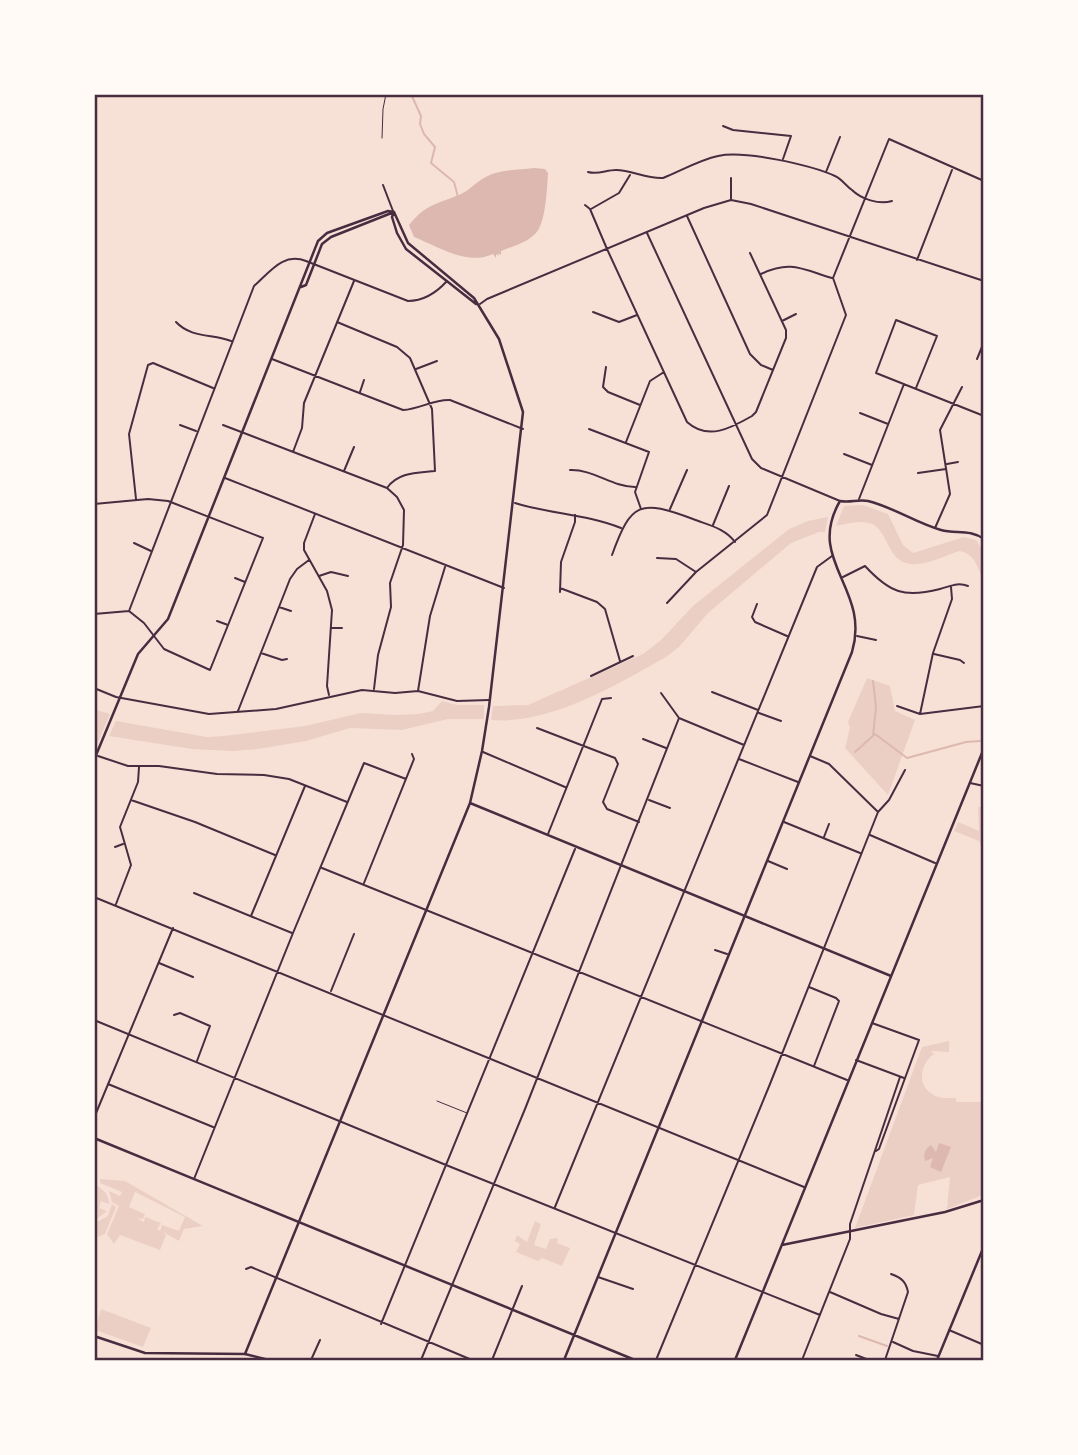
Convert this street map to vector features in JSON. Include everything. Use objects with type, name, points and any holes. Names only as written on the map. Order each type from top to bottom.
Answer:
[{"type":"street","points":[[723,127],[791,135],[783,160]]},
{"type":"street","points":[[826,173],[840,137]]},
{"type":"street","points":[[667,603],[696,572],[767,516],[846,315],[833,278],[889,139],[984,181]]},
{"type":"street","points":[[588,172],[594,174],[614,170],[663,178],[720,155],[783,160],[836,177],[865,199],[886,203],[892,201]]},
{"type":"street","points":[[917,260],[952,169]]},
{"type":"street","points":[[590,209],[619,194],[630,174]]},
{"type":"street","points":[[731,178],[732,200]]},
{"type":"street","points":[[245,1354],[470,803],[490,700],[523,429],[523,412],[499,339],[478,306],[449,279],[406,249],[397,233],[392,216],[394,212],[383,185]]},
{"type":"street","points":[[478,306],[487,299],[686,215],[732,200],[984,281]]},
{"type":"street","points":[[585,205],[590,209],[687,422],[708,432],[718,432],[756,412],[786,338],[786,330],[750,253]]},
{"type":"street","points":[[348,802],[289,779],[264,775],[217,774],[159,765],[128,766],[95,758],[138,654],[168,619],[318,241],[327,233],[394,212]]},
{"type":"street","points":[[301,287],[306,285],[322,244],[331,237],[394,212]]},
{"type":"street","points":[[686,215],[750,354],[761,365],[773,370]]},
{"type":"street","points":[[647,232],[734,425],[752,459],[761,468],[840,501],[871,502],[950,533],[964,531],[984,539]]},
{"type":"street","points":[[129,611],[254,286],[283,261],[297,257],[408,301],[434,293],[449,279]]},
{"type":"street","points":[[760,274],[777,266],[791,265],[833,278]]},
{"type":"street","points":[[293,452],[302,428],[304,402],[354,279]]},
{"type":"street","points":[[593,312],[619,322],[638,314]]},
{"type":"street","points":[[782,321],[796,314]]},
{"type":"street","points":[[916,388],[937,336],[896,320],[876,373],[984,416]]},
{"type":"street","points":[[176,322],[180,327],[205,337],[221,337],[232,341]]},
{"type":"street","points":[[337,322],[402,350],[415,369],[434,416],[435,471],[401,475],[387,488]]},
{"type":"street","points":[[977,359],[984,342]]},
{"type":"street","points":[[272,359],[404,410],[450,400],[523,429]]},
{"type":"street","points":[[415,369],[437,361]]},
{"type":"street","points":[[136,500],[129,434],[148,365],[153,363],[214,388]]},
{"type":"street","points":[[606,367],[603,387],[608,392],[641,405]]},
{"type":"street","points":[[626,443],[650,381],[665,372]]},
{"type":"street","points":[[359,393],[364,380]]},
{"type":"street","points":[[859,500],[904,384]]},
{"type":"street","points":[[935,528],[950,494],[940,430],[962,387]]},
{"type":"street","points":[[860,414],[889,424]]},
{"type":"street","points":[[180,425],[197,431]]},
{"type":"street","points":[[223,425],[387,488],[397,497],[404,510],[402,548],[390,583],[391,607],[378,655],[374,690]]},
{"type":"street","points":[[589,429],[649,452],[635,492],[641,509]]},
{"type":"street","points":[[344,472],[354,447]]},
{"type":"street","points":[[845,454],[873,466]]},
{"type":"street","points":[[918,473],[958,463]]},
{"type":"street","points":[[570,470],[581,470],[623,486],[636,487]]},
{"type":"street","points":[[670,510],[687,470]]},
{"type":"street","points":[[225,478],[504,589]]},
{"type":"street","points":[[713,526],[729,486]]},
{"type":"street","points":[[94,504],[158,499],[263,538],[211,670],[171,653],[144,623],[129,611],[94,614]]},
{"type":"street","points":[[564,1360],[852,652],[856,636],[855,611],[831,556],[829,532],[840,501]]},
{"type":"street","points":[[514,503],[544,512],[596,518],[622,529]]},
{"type":"street","points":[[612,555],[630,516],[641,509],[657,507],[725,531],[736,543]]},
{"type":"street","points":[[316,513],[304,543],[304,550],[330,599],[327,686],[329,696]]},
{"type":"street","points":[[575,515],[559,568],[560,590],[597,602],[605,609],[620,661]]},
{"type":"street","points":[[134,544],[152,551]]},
{"type":"street","points":[[555,1208],[817,567],[831,556]]},
{"type":"street","points":[[657,558],[676,559],[696,572]]},
{"type":"street","points":[[238,712],[292,574],[309,561]]},
{"type":"street","points":[[418,691],[430,615],[446,566]]},
{"type":"street","points":[[842,578],[864,566],[886,586],[904,593],[921,593],[960,583],[968,586]]},
{"type":"street","points":[[318,577],[331,572],[348,576]]},
{"type":"street","points":[[235,578],[246,582]]},
{"type":"street","points":[[919,714],[933,653],[952,599],[950,586]]},
{"type":"street","points":[[757,604],[752,617],[755,622],[788,637]]},
{"type":"street","points":[[279,607],[291,611]]},
{"type":"street","points":[[217,621],[229,626]]},
{"type":"street","points":[[331,628],[342,628]]},
{"type":"street","points":[[856,636],[877,640]]},
{"type":"street","points":[[261,653],[287,659]]},
{"type":"street","points":[[933,653],[964,663]]},
{"type":"street","points":[[591,676],[633,656]]},
{"type":"street","points":[[94,688],[121,697],[209,714],[276,709],[354,691],[374,690],[395,693],[418,691],[457,701],[490,700]]},
{"type":"street","points":[[712,692],[781,721]]},
{"type":"street","points":[[661,693],[679,718],[744,746]]},
{"type":"street","points":[[547,835],[602,699],[611,698]]},
{"type":"street","points":[[897,706],[919,714],[984,706]]},
{"type":"street","points":[[421,1360],[679,718]]},
{"type":"street","points":[[537,727],[615,758],[618,765],[603,802],[607,809],[639,822]]},
{"type":"street","points":[[643,739],[667,749]]},
{"type":"street","points":[[735,1360],[984,748]]},
{"type":"street","points":[[482,751],[566,788]]},
{"type":"street","points":[[363,884],[414,759],[412,754]]},
{"type":"street","points":[[810,756],[830,764],[878,812]]},
{"type":"street","points":[[739,759],[799,782]]},
{"type":"street","points":[[194,1180],[364,763],[406,779]]},
{"type":"street","points":[[116,905],[130,868],[120,827],[138,782],[139,766]]},
{"type":"street","points":[[656,1360],[878,812],[889,800],[905,770]]},
{"type":"street","points":[[969,783],[984,786]]},
{"type":"street","points":[[251,916],[305,785]]},
{"type":"street","points":[[131,800],[195,822],[275,855]]},
{"type":"street","points":[[648,800],[670,808]]},
{"type":"street","points":[[470,803],[891,976]]},
{"type":"street","points":[[783,821],[861,853]]},
{"type":"street","points":[[824,838],[829,824]]},
{"type":"street","points":[[869,834],[936,864]]},
{"type":"street","points":[[116,847],[124,843]]},
{"type":"street","points":[[381,1324],[576,847]]},
{"type":"street","points":[[128,852],[135,850]]},
{"type":"street","points":[[767,860],[787,869]]},
{"type":"street","points":[[322,868],[848,1080]]},
{"type":"street","points":[[194,893],[293,933]]},
{"type":"street","points":[[94,897],[805,1187]]},
{"type":"street","points":[[94,1118],[173,928]]},
{"type":"street","points":[[330,992],[354,934]]},
{"type":"street","points":[[715,950],[729,955]]},
{"type":"street","points":[[159,963],[193,977]]},
{"type":"street","points":[[808,987],[837,998],[839,1004],[814,1067]]},
{"type":"street","points":[[174,1015],[180,1013],[210,1027],[197,1061]]},
{"type":"street","points":[[94,1020],[820,1315]]},
{"type":"street","points":[[872,1023],[919,1040],[879,1149],[875,1152]]},
{"type":"street","points":[[856,1060],[905,1078]]},
{"type":"street","points":[[802,1360],[850,1239],[850,1224],[900,1077]]},
{"type":"street","points":[[108,1084],[214,1127]]},
{"type":"street","points":[[94,1138],[635,1360]]},
{"type":"street","points":[[781,1245],[945,1212],[984,1200]]},
{"type":"street","points":[[892,1341],[938,1359],[984,1246]]},
{"type":"street","points":[[246,1269],[251,1267],[381,1324],[472,1360]]},
{"type":"street","points":[[885,1360],[908,1292],[906,1284],[891,1274]]},
{"type":"street","points":[[597,1277],[633,1289]]},
{"type":"street","points":[[492,1360],[523,1286]]},
{"type":"street","points":[[830,1292],[881,1314],[900,1319]]},
{"type":"street","points":[[949,1331],[984,1345]]},
{"type":"street","points":[[94,1336],[131,1350],[154,1354],[245,1354],[269,1360]]},
{"type":"street","points":[[312,1360],[320,1340]]},
{"type":"street","points":[[856,1355],[869,1360]]},
{"type":"lane","points":[[382,138],[383,104],[387,94]]},
{"type":"lane","points":[[437,1101],[467,1114]]},
{"type":"shaded area","points":[[545,169],[548,173],[542,221],[536,233],[520,244],[501,251],[501,255],[496,254],[496,258],[493,254],[463,257],[414,237],[409,225],[427,208],[464,192],[495,173]]},
{"type":"shaded area","points":[[863,505],[888,514],[903,545],[913,553],[964,537],[976,540],[983,551],[983,581],[975,562],[964,552],[959,551],[929,562],[910,564],[896,557],[875,526],[861,522],[836,526],[844,506]]},
{"type":"shaded area","points":[[828,517],[825,532],[791,543],[708,613],[679,647],[666,657],[604,691],[559,710],[513,720],[491,720],[493,706],[528,705],[643,654],[661,640],[693,606],[789,529]]},
{"type":"shaded area","points":[[867,678],[890,686],[895,711],[915,720],[888,795],[845,748],[850,728],[848,722]]},
{"type":"shaded area","points":[[442,701],[457,705],[484,705],[484,719],[448,719],[402,730],[350,728],[306,741],[233,751],[192,749],[109,736],[116,721],[207,737],[224,736],[305,726],[361,713],[419,714],[433,711]]},
{"type":"shaded area","points":[[95,711],[110,714],[95,749]]},
{"type":"shaded area","points":[[978,807],[983,807],[983,851],[979,841],[954,831],[958,822],[979,831]]},
{"type":"shaded area","points":[[949,1041],[949,1052],[931,1051],[934,1054],[923,1068],[922,1079],[927,1090],[938,1097],[956,1098],[956,1102],[983,1102],[983,1195],[947,1209],[950,1177],[918,1185],[914,1215],[855,1228],[922,1047]]},
{"type":"shaded area","points":[[939,1143],[951,1147],[941,1172],[930,1167],[933,1158],[925,1161],[924,1156],[931,1145],[936,1152]]},
{"type":"shaded area","points":[[100,1179],[125,1181],[203,1226],[184,1229],[179,1241],[163,1232],[166,1235],[160,1250],[120,1235],[114,1244],[107,1234],[119,1206],[112,1202],[109,1191],[120,1196],[122,1192],[100,1183]],"holes":[[[135,1192],[185,1217],[179,1231],[162,1225],[160,1231],[157,1229],[161,1223],[145,1217],[144,1222],[137,1218],[143,1219],[145,1214],[129,1207]]]},
{"type":"shaded area","points":[[95,1185],[105,1192],[109,1204],[101,1201],[99,1208],[107,1211],[95,1220]]},
{"type":"shaded area","points":[[112,1204],[116,1207],[105,1234],[98,1237],[95,1223],[108,1216]]},
{"type":"shaded area","points":[[535,1221],[541,1224],[534,1245],[546,1249],[550,1239],[558,1238],[557,1243],[570,1248],[562,1266],[542,1258],[538,1261],[516,1252],[520,1244],[515,1241],[517,1235],[527,1242]]},
{"type":"shaded area","points":[[101,1309],[151,1328],[143,1347],[95,1330]]},
{"type":"waterway","points":[[411,94],[421,116],[420,124],[424,134],[435,147],[431,163],[454,182],[458,197]]},
{"type":"waterway","points":[[873,681],[876,707],[873,736]]},
{"type":"waterway","points":[[855,752],[875,734],[907,758],[966,742],[980,741]]},
{"type":"waterway","points":[[859,1336],[887,1346]]}]
